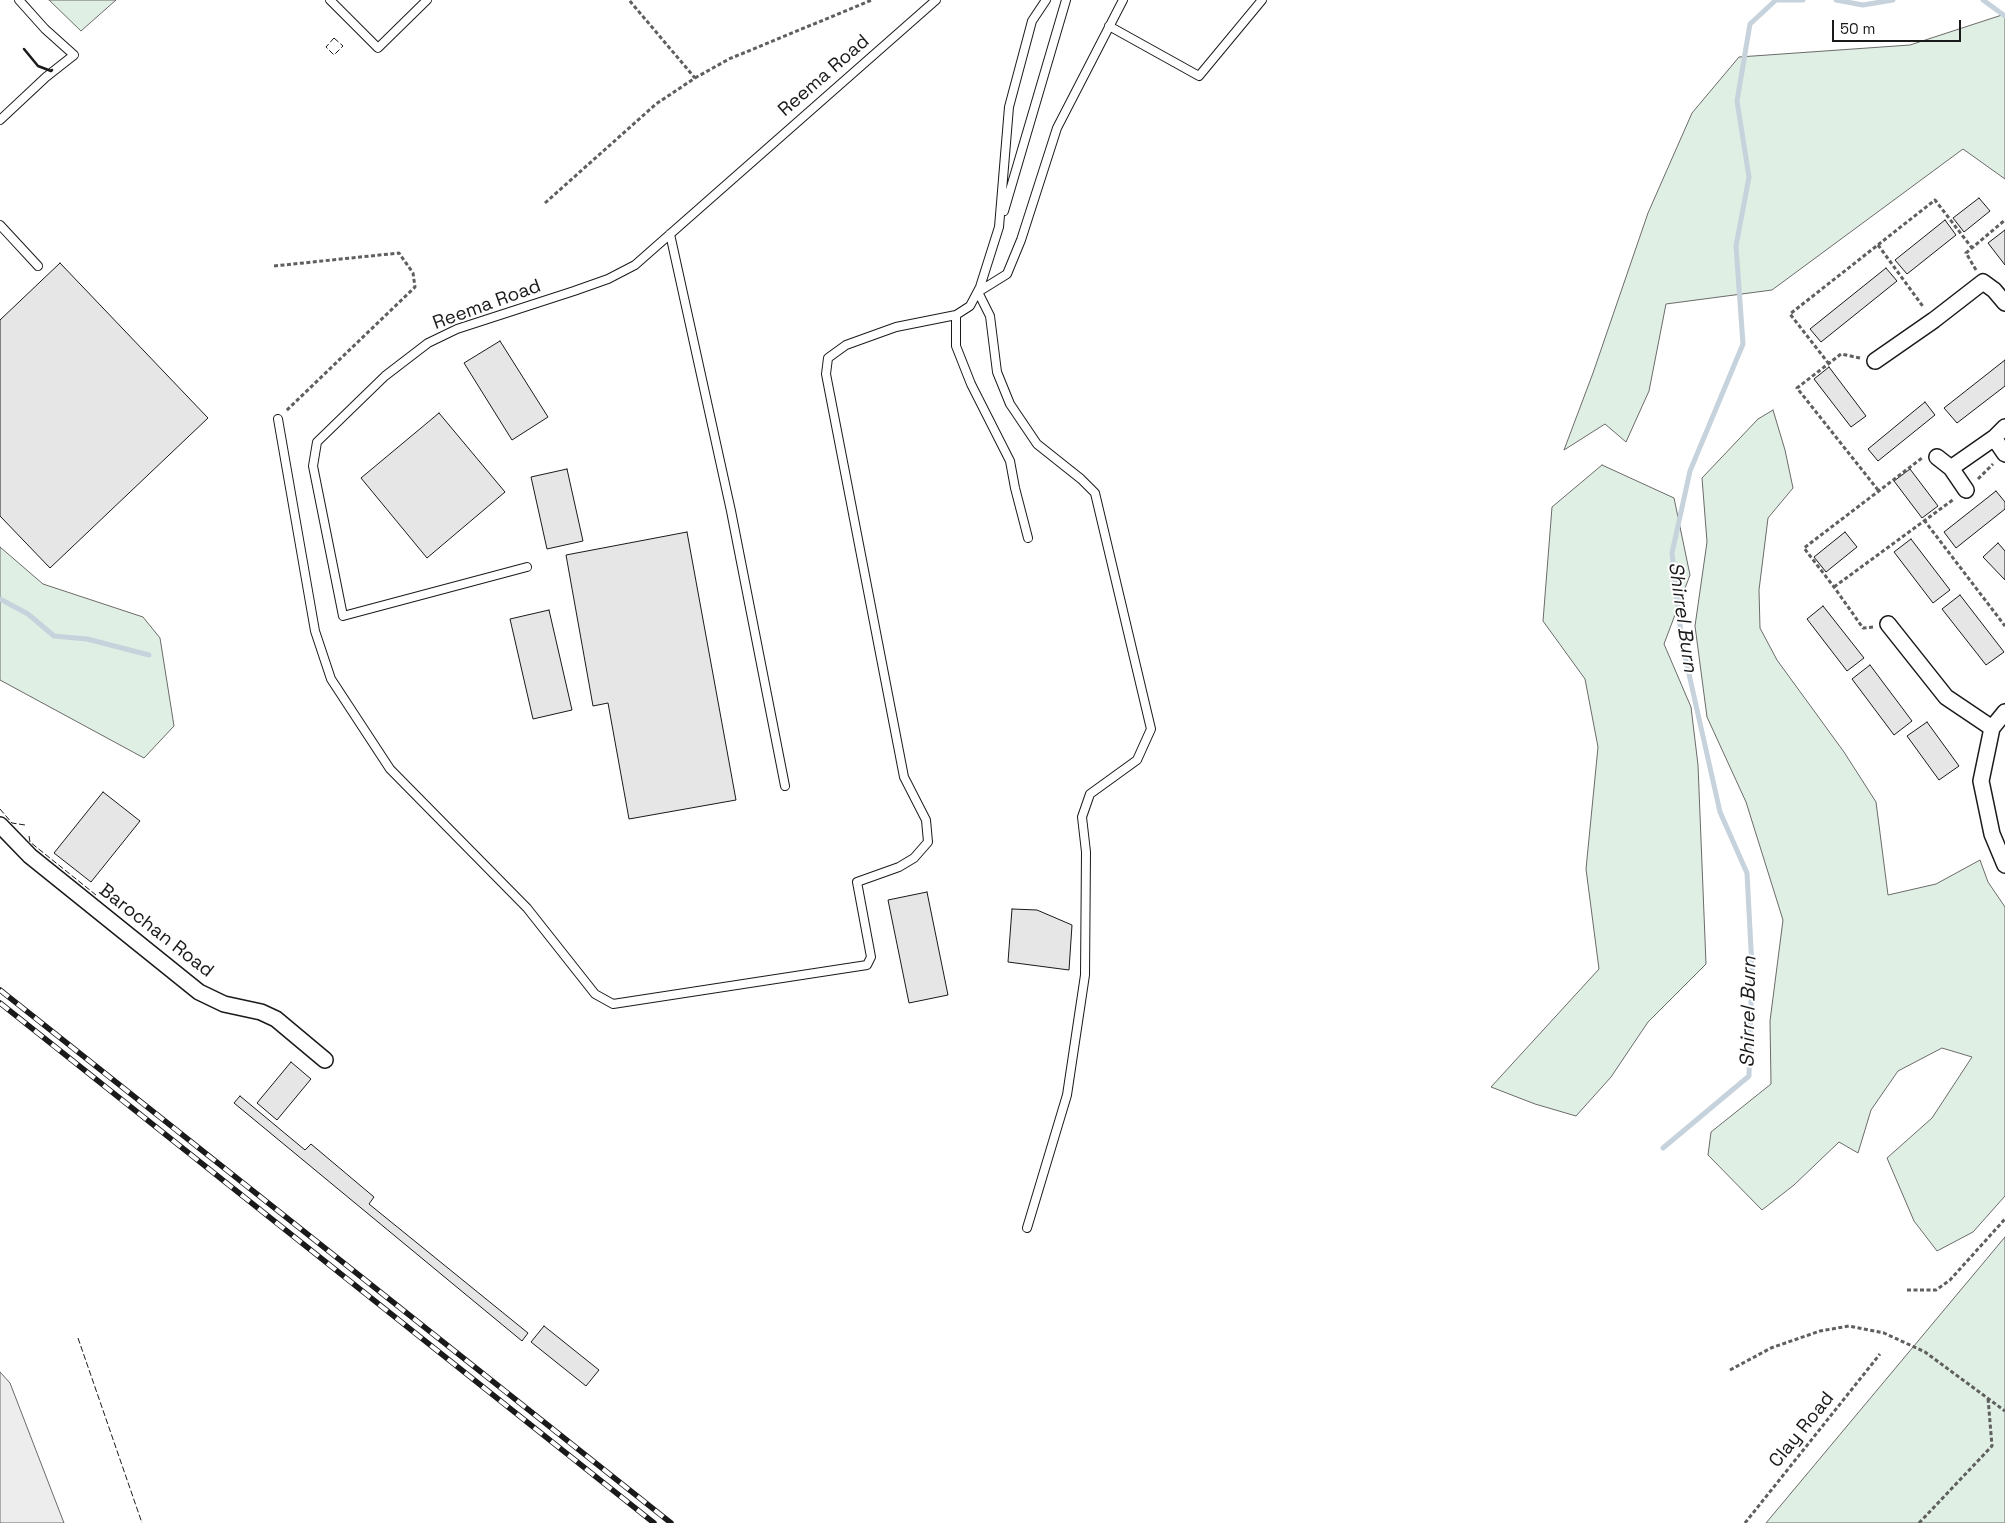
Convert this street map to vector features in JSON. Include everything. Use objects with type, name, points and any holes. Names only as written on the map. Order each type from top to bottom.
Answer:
[{"type":"street","points":[[1875,361],[1934,320],[1983,282],[1994,290],[2005,303]]},
{"type":"street","points":[[1951,468],[1994,438],[2005,427]]},
{"type":"street","points":[[1994,438],[2005,454]]},
{"type":"street","points":[[1937,457],[1951,468],[1966,490]]},
{"type":"street","points":[[1888,624],[1946,697],[1992,728]]},
{"type":"street","points":[[2005,712],[1992,728],[1980,782],[1992,834],[2005,865]]},
{"type":"street","name":"Barochan Road","points":[[0,825],[30,856],[199,992],[224,1004],[261,1012],[276,1018],[325,1060]]},
{"type":"lane","points":[[0,120],[46,77],[74,55],[45,29],[19,0]]},
{"type":"lane","points":[[330,0],[378,48],[427,0]]},
{"type":"lane","name":"Reema Road","points":[[527,567],[343,616],[313,466],[317,442],[385,376],[428,343],[457,330],[608,278],[635,265],[936,0]]},
{"type":"lane","points":[[999,227],[1009,107],[1032,21],[1046,0]]},
{"type":"lane","points":[[278,419],[315,631],[331,679],[390,769],[528,908],[595,994],[613,1004],[867,965],[871,957],[858,882],[906,863],[914,858],[928,842],[926,820],[904,777],[826,374],[828,358],[846,345],[896,327],[956,315],[970,306],[978,292],[999,227],[1066,0]]},
{"type":"lane","points":[[978,292],[1007,274],[1022,240],[1057,128],[1122,0]]},
{"type":"lane","points":[[1109,26],[1199,76],[1261,0]]},
{"type":"lane","points":[[0,225],[38,266]]},
{"type":"lane","points":[[670,234],[730,511],[785,786]]},
{"type":"lane","points":[[978,292],[990,316],[997,372],[1010,404],[1037,444],[1081,479],[1095,494],[1151,729],[1137,760],[1090,794],[1082,817],[1086,852],[1085,975],[1067,1095],[1027,1228]]},
{"type":"lane","points":[[956,315],[956,346],[971,384],[1010,461],[1028,538]]},
{"type":"path","points":[[629,0],[694,78]]},
{"type":"path","points":[[545,203],[656,104],[694,78],[729,59],[872,0]]},
{"type":"path","points":[[1829,364],[1790,314],[1936,200],[1972,248]]},
{"type":"path","points":[[1983,282],[1966,253],[2005,220]]},
{"type":"path","points":[[1878,245],[1934,320]]},
{"type":"path","points":[[274,266],[399,252],[414,273],[415,287],[278,419]]},
{"type":"path","points":[[1841,354],[1797,388],[1878,490]]},
{"type":"path","points":[[1834,587],[1966,490],[2005,454]]},
{"type":"path","points":[[1888,624],[1863,628],[1804,548],[1926,455],[1937,457]]},
{"type":"path","points":[[1924,520],[2005,626]]},
{"type":"path","points":[[1907,1290],[1936,1290],[1950,1280],[2005,1219]]},
{"type":"path","points":[[1730,1370],[1771,1348],[1820,1331],[1849,1326],[1884,1333],[1925,1352],[2005,1411]]},
{"type":"path","name":"Clay Road","points":[[1745,1523],[1880,1354]]},
{"type":"path","points":[[1919,1523],[1992,1446],[1988,1398]]},
{"type":"green space","points":[[49,0],[116,0],[81,31]]},
{"type":"green space","points":[[2005,14],[2005,179],[1963,149],[1772,290],[1666,304],[1649,391],[1626,442],[1605,424],[1564,450],[1593,373],[1648,213],[1692,113],[1739,57],[1910,45]]},
{"type":"green space","points":[[1773,410],[1785,450],[1793,488],[1768,518],[1759,590],[1760,628],[1777,660],[1844,752],[1876,802],[1888,895],[1936,884],[1980,860],[1988,882],[2005,907],[2005,1196],[1973,1232],[1937,1251],[1914,1221],[1887,1158],[1932,1118],[1972,1057],[1942,1048],[1898,1071],[1871,1110],[1858,1153],[1839,1142],[1794,1185],[1762,1210],[1708,1155],[1711,1132],[1771,1084],[1770,1021],[1783,920],[1746,802],[1707,717],[1695,626],[1707,542],[1702,478],[1758,419]]},
{"type":"green space","points":[[1602,465],[1674,498],[1690,575],[1664,644],[1691,707],[1698,765],[1706,964],[1648,1022],[1611,1077],[1576,1116],[1535,1104],[1491,1087],[1599,969],[1586,869],[1598,747],[1585,679],[1543,621],[1552,507]]},
{"type":"green space","points":[[0,547],[43,584],[143,617],[160,638],[174,726],[144,758],[0,680]]},
{"type":"green space","points":[[2005,1237],[2005,1523],[1766,1523]]},
{"type":"shaded area","points":[[0,1372],[10,1383],[64,1523],[0,1523]]},
{"type":"building","points":[[1979,198],[1990,211],[1964,232],[1953,218]]},
{"type":"building","points":[[1945,220],[1956,235],[1907,274],[1895,260]]},
{"type":"building","points":[[2005,230],[2005,265],[1988,243]]},
{"type":"building","points":[[60,263],[208,418],[50,568],[0,516],[0,320]]},
{"type":"building","points":[[1886,268],[1897,281],[1821,342],[1810,329]]},
{"type":"building","points":[[500,341],[548,417],[512,440],[464,363]]},
{"type":"building","points":[[2005,360],[2005,386],[1957,423],[1944,408]]},
{"type":"building","points":[[1829,367],[1866,416],[1851,427],[1814,379]]},
{"type":"building","points":[[1925,402],[1935,415],[1878,461],[1868,449]]},
{"type":"building","points":[[439,413],[505,492],[427,558],[361,478]]},
{"type":"building","points":[[567,469],[583,541],[547,549],[531,477]]},
{"type":"building","points":[[1910,469],[1938,506],[1922,518],[1894,481]]},
{"type":"building","points":[[1996,491],[2005,502],[2005,509],[1956,548],[1944,532]]},
{"type":"building","points":[[687,532],[736,800],[629,819],[608,703],[593,706],[566,555]]},
{"type":"building","points":[[1845,532],[1857,547],[1826,572],[1814,557]]},
{"type":"building","points":[[1911,539],[1950,590],[1933,603],[1894,552]]},
{"type":"building","points":[[1998,543],[2005,551],[2005,580],[1983,557]]},
{"type":"building","points":[[1960,595],[2004,652],[1986,665],[1942,609]]},
{"type":"building","points":[[1823,606],[1864,658],[1847,671],[1807,619]]},
{"type":"building","points":[[549,610],[572,710],[533,719],[510,619]]},
{"type":"building","points":[[1870,665],[1912,721],[1894,735],[1852,679]]},
{"type":"building","points":[[1927,722],[1959,766],[1939,780],[1907,736]]},
{"type":"building","points":[[103,792],[140,821],[91,882],[54,853]]},
{"type":"building","points":[[927,892],[948,995],[909,1003],[888,900]]},
{"type":"building","points":[[1012,909],[1037,910],[1072,925],[1069,970],[1008,962]]},
{"type":"building","points":[[291,1062],[311,1079],[277,1120],[257,1103]]},
{"type":"building","points":[[240,1096],[305,1150],[311,1144],[374,1197],[369,1204],[528,1333],[522,1341],[234,1103]]},
{"type":"building","points":[[544,1326],[599,1370],[586,1386],[531,1342]]},
{"type":"waterway","name":"Shirrel Burn","points":[[1663,1148],[1749,1076],[1752,968],[1747,873],[1720,812],[1682,643],[1672,553],[1690,471],[1743,344],[1736,246],[1749,177],[1737,101],[1750,24],[1776,0],[1803,0]]},
{"type":"waterway","name":"Shirrel Burn","points":[[1836,0],[1863,5],[1893,0]]},
{"type":"waterway","name":"Shirrel Burn","points":[[1983,0],[2005,16]]},
{"type":"waterway","name":"Shirrel Burn","points":[[0,599],[28,614],[54,636],[87,639],[149,655]]},
{"type":"railway","points":[[0,990],[671,1523]]},
{"type":"railway","points":[[0,1003],[654,1523]]},
{"type":"fence","points":[[334,38],[343,46],[334,55],[326,47],[334,38]]},
{"type":"fence","points":[[0,809],[12,823],[25,825]]},
{"type":"fence","points":[[29,836],[30,842],[96,895]]},
{"type":"fence","points":[[78,1338],[142,1523]]},
{"type":"wall","points":[[24,49],[38,66],[52,70]]}]
